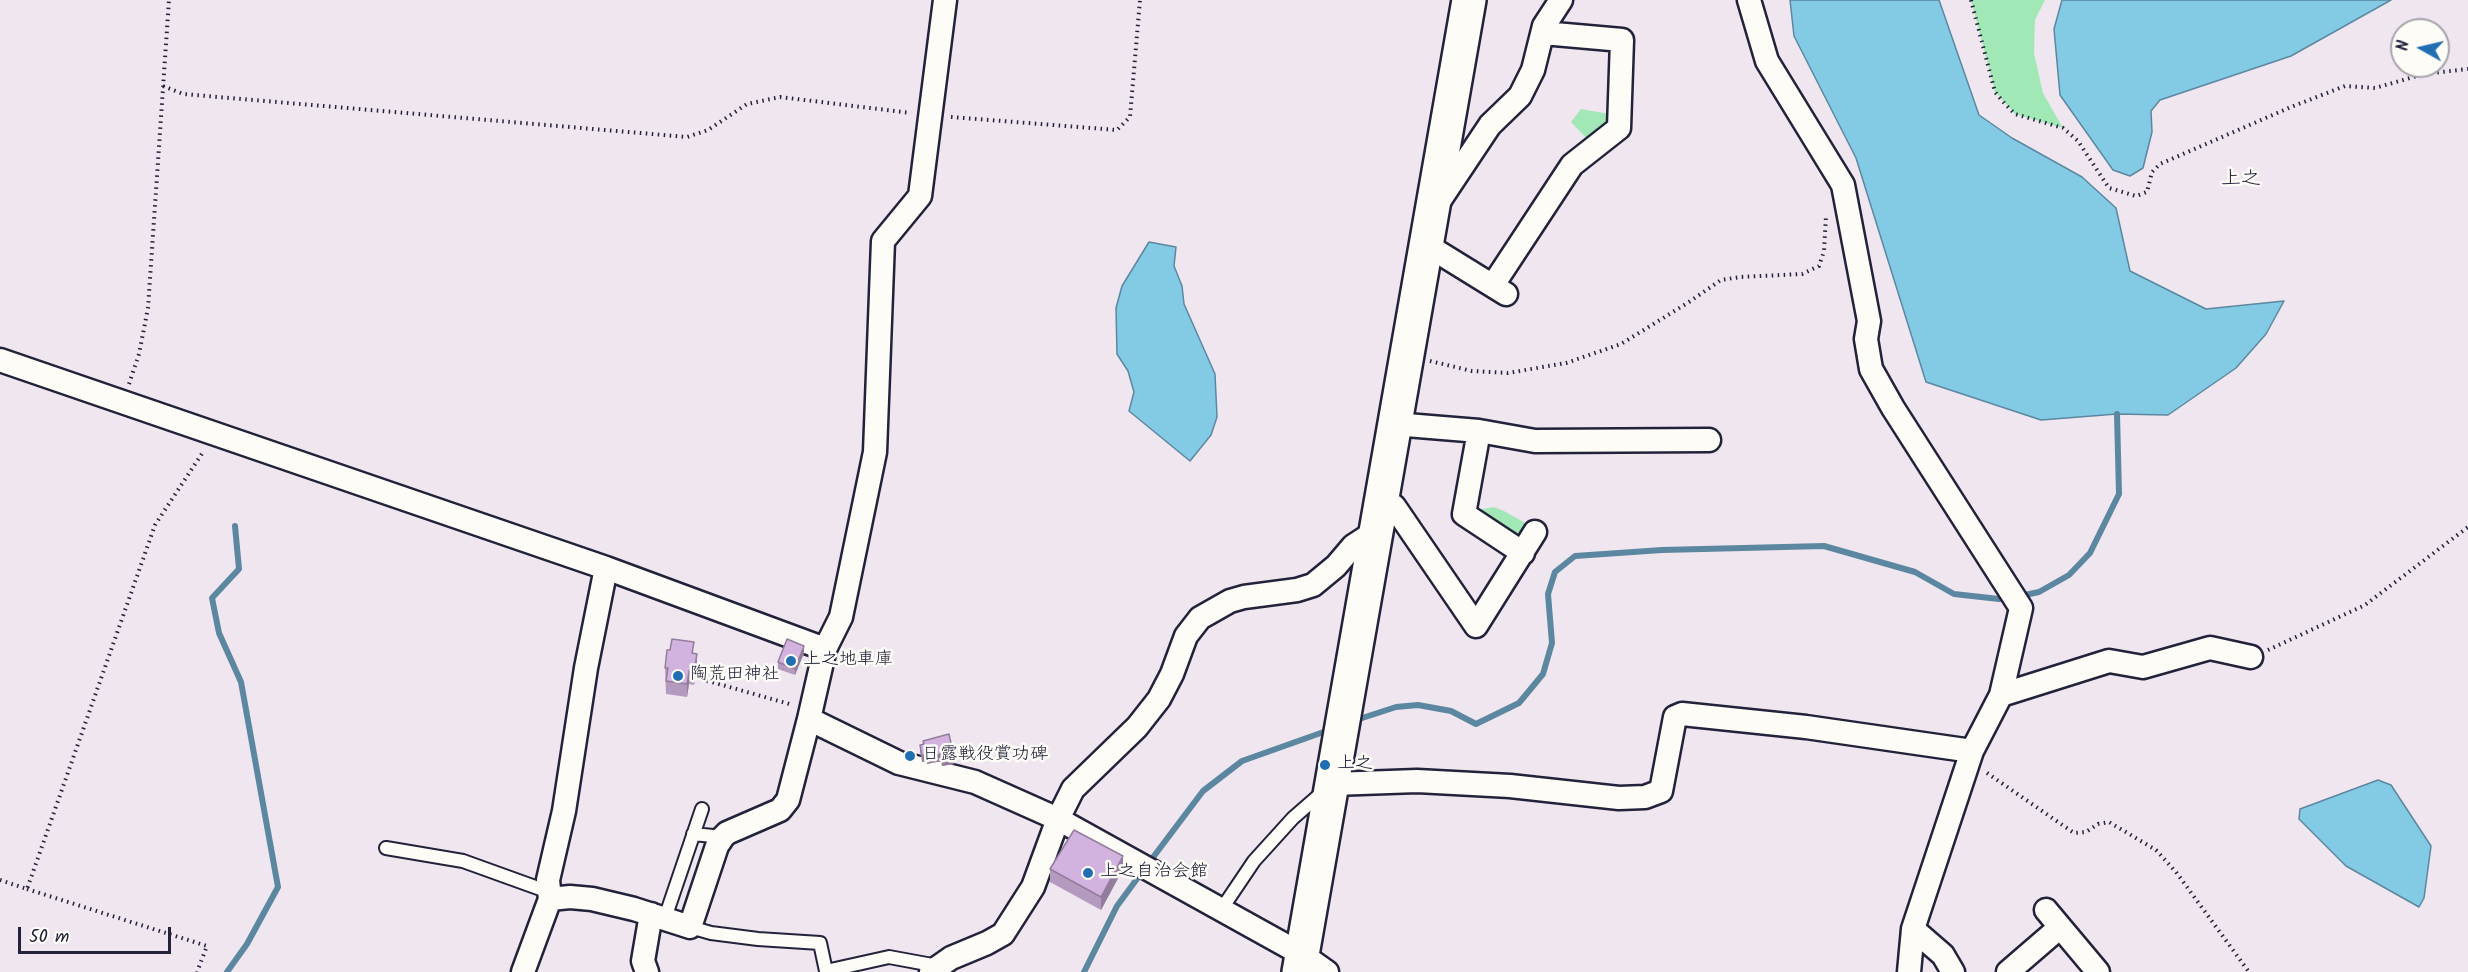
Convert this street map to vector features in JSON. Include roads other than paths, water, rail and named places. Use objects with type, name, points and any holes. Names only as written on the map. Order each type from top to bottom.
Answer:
[{"type":"street","points":[[550,895],[592,899],[690,927],[717,846],[723,837],[727,833],[780,810],[788,800],[806,713],[825,649],[841,617],[875,452],[883,241],[920,196],[945,0]]},
{"type":"street","points":[[806,713],[899,764],[975,782],[1058,819],[1221,910],[1310,966],[1333,784],[1469,0]]},
{"type":"street","points":[[1428,229],[1490,124],[1520,96],[1533,70],[1543,33],[1561,0]]},
{"type":"street","points":[[1749,0],[1767,61],[1843,184],[1869,321],[1866,339],[1871,369],[1893,408],[2021,608],[2001,695],[1971,755],[1913,929],[1909,972]]},
{"type":"street","points":[[1428,229],[1500,290],[1572,165],[1619,129],[1622,40],[1543,33]]},
{"type":"street","points":[[0,360],[606,568],[825,649]]},
{"type":"street","points":[[1394,424],[1479,431],[1535,441],[1709,440]]},
{"type":"street","points":[[1479,431],[1464,514],[1523,553]]},
{"type":"street","points":[[935,969],[951,958],[1003,934],[1033,887],[1058,819],[1073,789],[1137,727],[1159,699],[1172,674],[1186,636],[1200,618],[1230,602],[1313,585],[1336,566],[1378,517],[1394,506],[1476,626],[1535,532]]},
{"type":"street","points":[[523,972],[550,895],[548,880],[564,811],[586,668],[606,568]]},
{"type":"street","points":[[2001,695],[2109,661],[2142,667],[2210,648],[2251,657]]},
{"type":"street","points":[[1333,784],[1417,781],[1510,786],[1619,798],[1645,797],[1661,791],[1675,717],[1682,714],[1806,727],[1971,755]]},
{"type":"street","points":[[647,972],[643,961],[658,916]]},
{"type":"street","points":[[2008,972],[2052,919],[2098,972]]},
{"type":"street","points":[[1913,929],[1943,955],[1953,972]]},
{"type":"lane","points":[[1221,910],[1254,861],[1293,818],[1333,784]]},
{"type":"lane","points":[[658,916],[702,808]]},
{"type":"lane","points":[[693,834],[723,837]]},
{"type":"lane","points":[[386,848],[463,861],[550,895]]},
{"type":"lane","points":[[690,927],[711,933],[758,939],[820,943],[826,971],[889,957],[935,969]]},
{"type":"water","points":[[1790,0],[1939,0],[1979,115],[2012,138],[2082,177],[2116,208],[2130,271],[2206,309],[2284,301],[2266,334],[2236,368],[2168,415],[2117,414],[2041,420],[1926,382],[1856,158],[1794,36]]},
{"type":"water","points":[[2062,0],[2391,0],[2291,56],[2160,100],[2151,111],[2152,132],[2143,168],[2130,176],[2113,170],[2060,95],[2054,29]]},
{"type":"water","points":[[1149,242],[1176,247],[1174,266],[1182,286],[1184,304],[1215,374],[1217,417],[1211,435],[1190,461],[1129,411],[1134,392],[1128,371],[1117,354],[1116,308],[1122,286]]},
{"type":"water","points":[[2378,780],[2391,785],[2431,846],[2424,898],[2419,907],[2346,866],[2299,819],[2300,809]]},
{"type":"waterway","points":[[2020,596],[2039,592],[2069,575],[2090,553],[2119,494],[2117,414]]},
{"type":"waterway","points":[[227,972],[247,944],[278,887],[241,682],[219,633],[212,598],[239,569],[235,526]]},
{"type":"waterway","points":[[1353,721],[1396,707],[1418,705],[1451,711],[1476,724],[1519,703],[1543,674],[1552,643],[1548,594],[1555,572],[1575,556],[1662,550],[1824,546],[1915,572],[1954,594],[1999,599],[2010,597]]},
{"type":"waterway","points":[[1148,864],[1203,791],[1242,761],[1332,729]]},
{"type":"waterway","points":[[1084,972],[1117,906],[1142,872]]},
{"type":"place","name":"上之地車庫","points":[[791,661]]},
{"type":"place","name":"陶荒田神社","points":[[678,676]]},
{"type":"place","name":"日露戦役賞功碑","points":[[910,756]]},
{"type":"place","name":"上之","points":[[1325,765]]},
{"type":"place","name":"上之自治会館","points":[[1088,873]]},
{"type":"district","name":"上之","points":[[2241,181]]}]
